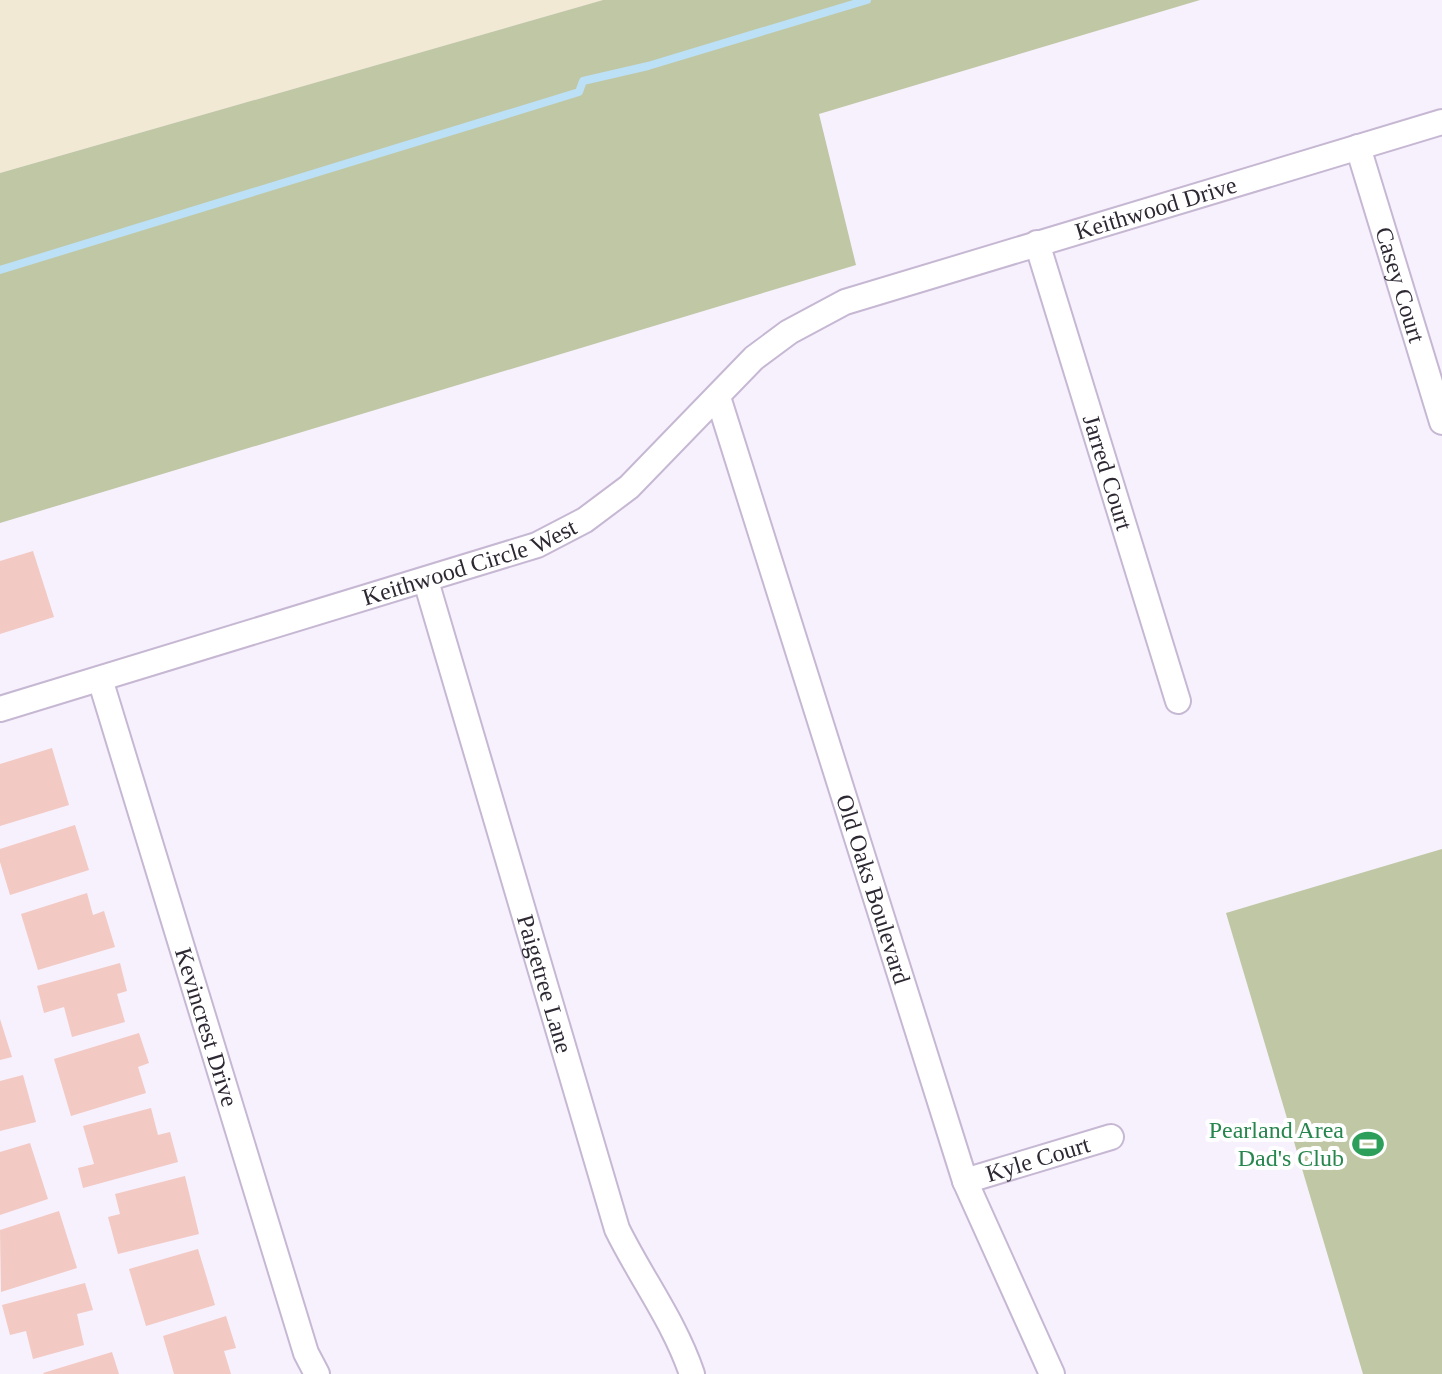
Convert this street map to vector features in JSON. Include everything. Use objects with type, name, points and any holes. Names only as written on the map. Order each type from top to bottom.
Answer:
[{"type":"street","name":"Keithwood Drive","points":[[870,293],[1442,122]]},
{"type":"street","name":"Casey Court","points":[[1358,147],[1442,422]]},
{"type":"street","name":"Jarred Court","points":[[1037,243],[1178,701]]},
{"type":"street","name":"Keithwood Circle West","points":[[0,709],[537,545],[585,520],[629,487],[754,358],[789,332],[870,293]]},
{"type":"street","name":"Old Oaks Boulevard","points":[[718,397],[965,1181],[1052,1374]]},
{"type":"street","name":"Paigetree Lane","points":[[426,581],[617,1229],[634,1265],[664,1310],[692,1374]]},
{"type":"street","name":"Kevincrest Drive","points":[[100,679],[306,1353],[317,1374]]},
{"type":"street","name":"Kyle Court","points":[[965,1181],[1111,1137]]},
{"type":"shaded area","points":[[0,0],[603,0],[0,173]]},
{"type":"green space","points":[[603,0],[1200,0],[819,114],[856,265],[0,523],[0,173]]},
{"type":"green space","name":"Pearland Area Dad's Club","points":[[1442,849],[1442,1374],[1363,1374],[1226,913]]},
{"type":"building","points":[[33,551],[54,617],[0,634],[0,561]]},
{"type":"building","points":[[52,748],[69,805],[0,826],[0,764]]},
{"type":"building","points":[[75,825],[89,870],[10,895],[0,862],[0,849]]},
{"type":"building","points":[[87,893],[93,915],[104,911],[115,947],[38,970],[21,914]]},
{"type":"building","points":[[120,963],[127,991],[117,994],[125,1022],[72,1037],[64,1007],[44,1013],[37,986]]},
{"type":"building","points":[[0,1019],[12,1057],[0,1060]]},
{"type":"building","points":[[139,1033],[149,1063],[138,1067],[146,1093],[71,1116],[54,1059]]},
{"type":"building","points":[[23,1075],[36,1122],[0,1131],[0,1081]]},
{"type":"building","points":[[151,1108],[158,1135],[170,1132],[178,1162],[83,1188],[78,1168],[94,1164],[83,1126]]},
{"type":"building","points":[[30,1143],[48,1199],[0,1215],[0,1152]]},
{"type":"building","points":[[185,1176],[199,1234],[118,1254],[108,1217],[120,1214],[115,1194]]},
{"type":"building","points":[[59,1211],[77,1268],[1,1292],[0,1230]]},
{"type":"building","points":[[198,1249],[215,1305],[146,1326],[129,1269]]},
{"type":"building","points":[[85,1283],[93,1310],[77,1314],[84,1345],[33,1359],[26,1331],[10,1335],[2,1305]]},
{"type":"building","points":[[226,1316],[236,1348],[224,1351],[231,1374],[174,1374],[163,1336]]},
{"type":"building","points":[[112,1352],[119,1374],[43,1373]]},
{"type":"waterway","points":[[0,270],[579,92],[583,81],[648,66],[867,0]]},
{"type":"place","name":"Pearland Area Dad's Club","points":[[1368,1144]]}]
